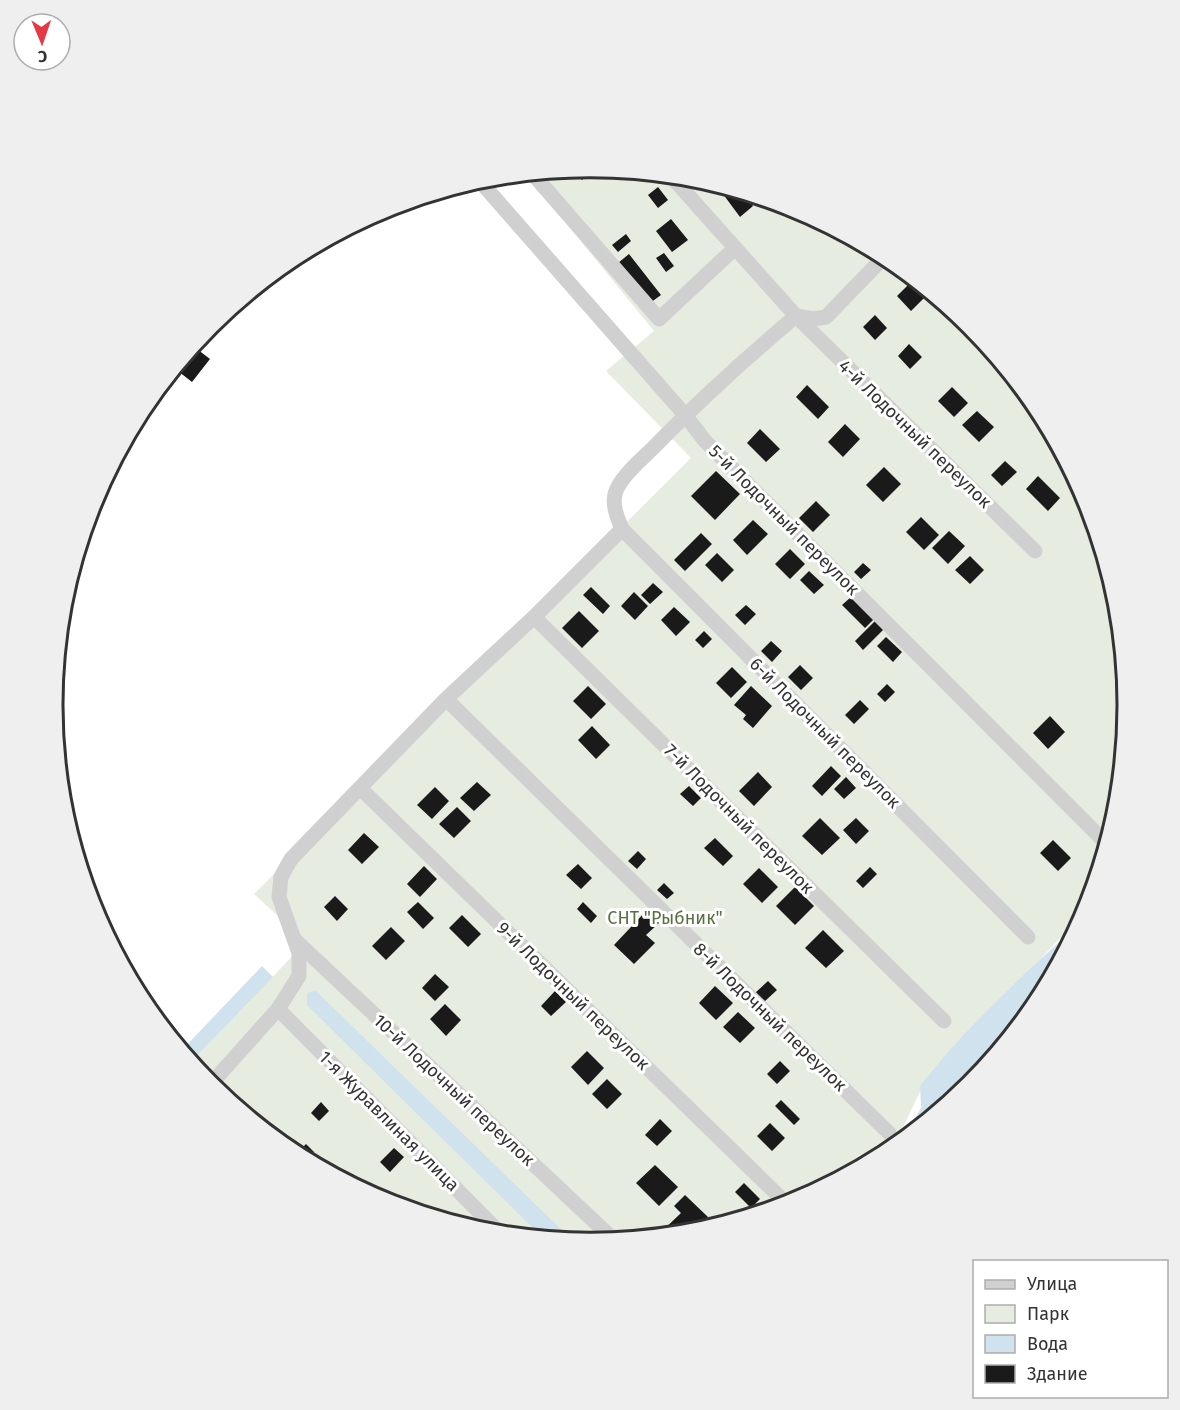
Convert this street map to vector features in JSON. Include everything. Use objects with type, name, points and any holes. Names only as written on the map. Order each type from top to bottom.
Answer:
[{"type":"street","points":[[539,181],[659,319],[734,249]]},
{"type":"street","name":"4-й Лодочный переулок","points":[[679,186],[796,316],[1035,551]]},
{"type":"street","name":"5-й Лодочный переулок","points":[[486,188],[685,415],[705,441],[1100,837]]},
{"type":"street","points":[[217,1078],[278,1009],[299,976],[299,953],[279,897],[281,877],[291,859],[446,699],[534,617],[622,529],[615,513],[615,493],[627,474],[685,415],[796,316],[813,319],[826,317],[878,264]]},
{"type":"street","name":"6-й Лодочный переулок","points":[[622,529],[1028,937]]},
{"type":"street","name":"7-й Лодочный переулок","points":[[534,617],[944,1020]]},
{"type":"street","name":"8-й Лодочный переулок","points":[[446,699],[889,1133]]},
{"type":"street","name":"9-й Лодочный переулок","points":[[360,788],[779,1197]]},
{"type":"street","name":"10-й Лодочный переулок","points":[[294,940],[605,1232]]},
{"type":"street","name":"1-я Журавлиная улица","points":[[278,1009],[489,1222]]},
{"type":"green space","name":"СНТ \"Рыбник\"","points":[[556,179],[624,179],[693,188],[759,206],[823,232],[854,249],[911,287],[963,332],[1008,384],[1046,442],[1077,503],[1099,569],[1107,602],[1116,671],[1116,739],[1107,808],[1089,874],[1065,933],[926,1079],[902,1130],[883,1143],[823,1178],[792,1192],[726,1214],[693,1222],[624,1231],[590,1232],[556,1231],[487,1222],[421,1204],[388,1192],[326,1161],[269,1123],[217,1078],[197,1056],[306,942],[254,894],[691,458],[606,371],[654,331],[532,182]]},
{"type":"water","points":[[1062,940],[1028,998],[986,1052],[963,1078],[930,1107],[921,1106],[920,1086],[996,1002]]},
{"type":"water","points":[[262,966],[273,977],[197,1056],[187,1044]]},
{"type":"water","points":[[316,991],[563,1231],[533,1228],[307,1005],[307,993]]},
{"type":"building","points":[[658,187],[668,200],[658,208],[648,195]]},
{"type":"building","points":[[724,196],[753,206],[740,217]]},
{"type":"building","points":[[671,219],[688,240],[672,252],[656,231]]},
{"type":"building","points":[[626,234],[631,241],[618,252],[612,245]]},
{"type":"building","points":[[664,253],[674,266],[666,272],[656,258]]},
{"type":"building","points":[[629,254],[661,295],[650,303],[618,263]]},
{"type":"building","points":[[908,285],[924,298],[911,311],[897,296]]},
{"type":"building","points":[[875,315],[887,328],[875,340],[863,327]]},
{"type":"building","points":[[909,344],[922,357],[910,369],[898,356]]},
{"type":"building","points":[[200,351],[210,359],[192,382],[181,373]]},
{"type":"building","points":[[807,385],[829,407],[818,419],[796,397]]},
{"type":"building","points":[[952,387],[968,403],[954,417],[938,401]]},
{"type":"building","points":[[977,411],[994,427],[979,442],[962,425]]},
{"type":"building","points":[[845,424],[860,439],[843,457],[828,442]]},
{"type":"building","points":[[760,429],[780,449],[766,462],[747,443]]},
{"type":"building","points":[[1005,461],[1017,472],[1002,486],[991,475]]},
{"type":"building","points":[[884,467],[901,484],[883,502],[866,485]]},
{"type":"building","points":[[716,471],[740,494],[715,520],[691,496]]},
{"type":"building","points":[[1038,476],[1060,498],[1048,511],[1026,489]]},
{"type":"building","points":[[816,501],[830,515],[813,532],[799,518]]},
{"type":"building","points":[[921,517],[939,535],[924,550],[906,532]]},
{"type":"building","points":[[753,520],[768,534],[747,555],[733,540]]},
{"type":"building","points":[[949,531],[965,546],[948,564],[932,548]]},
{"type":"building","points":[[701,533],[712,544],[685,571],[674,560]]},
{"type":"building","points":[[790,549],[805,564],[790,579],[775,564]]},
{"type":"building","points":[[717,553],[734,570],[722,582],[705,565]]},
{"type":"building","points":[[970,556],[984,570],[970,584],[955,570]]},
{"type":"building","points":[[863,563],[871,570],[861,579],[854,572]]},
{"type":"building","points":[[809,571],[824,585],[814,594],[800,580]]},
{"type":"building","points":[[653,583],[663,592],[650,604],[641,595]]},
{"type":"building","points":[[591,587],[610,606],[603,614],[583,595]]},
{"type":"building","points":[[634,592],[648,606],[635,620],[621,606]]},
{"type":"building","points":[[851,597],[874,619],[865,628],[842,605]]},
{"type":"building","points":[[746,605],[756,614],[745,625],[735,615]]},
{"type":"building","points":[[674,607],[690,622],[676,636],[661,620]]},
{"type":"building","points":[[579,611],[599,631],[582,648],[562,628]]},
{"type":"building","points":[[875,621],[884,629],[863,650],[855,641]]},
{"type":"building","points":[[704,631],[712,639],[703,648],[695,640]]},
{"type":"building","points":[[886,637],[902,652],[893,662],[877,646]]},
{"type":"building","points":[[771,641],[782,651],[772,662],[761,651]]},
{"type":"building","points":[[800,665],[813,678],[801,690],[788,677]]},
{"type":"building","points":[[732,667],[747,682],[731,698],[716,683]]},
{"type":"building","points":[[887,684],[895,692],[885,702],[877,694]]},
{"type":"building","points":[[588,686],[606,704],[591,719],[573,701]]},
{"type":"building","points":[[751,686],[772,706],[753,728],[743,719],[746,715],[734,705]]},
{"type":"building","points":[[860,700],[869,709],[854,724],[845,715]]},
{"type":"building","points":[[1050,716],[1065,732],[1048,749],[1033,733]]},
{"type":"building","points":[[592,726],[610,745],[596,759],[578,740]]},
{"type":"building","points":[[831,766],[841,776],[822,796],[812,786]]},
{"type":"building","points":[[758,772],[772,787],[754,806],[739,791]]},
{"type":"building","points":[[846,777],[856,788],[844,799],[834,789]]},
{"type":"building","points":[[477,782],[491,795],[474,811],[460,798]]},
{"type":"building","points":[[689,786],[701,798],[693,806],[680,794]]},
{"type":"building","points":[[435,787],[449,801],[432,819],[417,805]]},
{"type":"building","points":[[457,807],[471,821],[454,838],[439,824]]},
{"type":"building","points":[[820,818],[840,838],[822,855],[802,836]]},
{"type":"building","points":[[856,818],[869,831],[856,844],[843,830]]},
{"type":"building","points":[[364,833],[379,847],[362,864],[348,850]]},
{"type":"building","points":[[715,838],[733,856],[723,866],[704,848]]},
{"type":"building","points":[[1053,840],[1071,858],[1058,871],[1040,853]]},
{"type":"building","points":[[638,851],[646,859],[637,869],[628,861]]},
{"type":"building","points":[[578,864],[592,878],[581,889],[566,875]]},
{"type":"building","points":[[424,866],[437,879],[420,897],[407,884]]},
{"type":"building","points":[[870,867],[877,874],[863,888],[856,881]]},
{"type":"building","points":[[759,868],[778,887],[762,903],[743,884]]},
{"type":"building","points":[[664,883],[674,893],[667,899],[657,890]]},
{"type":"building","points":[[795,887],[814,906],[795,925],[776,906]]},
{"type":"building","points":[[335,896],[348,909],[337,921],[324,907]]},
{"type":"building","points":[[418,902],[434,918],[423,929],[407,912]]},
{"type":"building","points":[[583,902],[597,916],[591,923],[577,909]]},
{"type":"building","points":[[646,911],[659,923],[646,935],[655,943],[634,964],[614,945]]},
{"type":"building","points":[[462,915],[481,934],[468,947],[449,928]]},
{"type":"building","points":[[391,927],[405,941],[386,960],[372,946]]},
{"type":"building","points":[[823,930],[844,951],[826,968],[805,948]]},
{"type":"building","points":[[435,974],[449,987],[435,1001],[422,988]]},
{"type":"building","points":[[768,981],[777,990],[764,1002],[755,993]]},
{"type":"building","points":[[715,986],[733,1003],[716,1020],[699,1003]]},
{"type":"building","points":[[555,991],[566,1002],[551,1016],[541,1006]]},
{"type":"building","points":[[445,1004],[461,1020],[446,1036],[430,1019]]},
{"type":"building","points":[[738,1012],[755,1028],[740,1043],[723,1027]]},
{"type":"building","points":[[587,1051],[604,1068],[588,1085],[571,1067]]},
{"type":"building","points":[[780,1061],[790,1071],[777,1084],[767,1074]]},
{"type":"building","points":[[607,1079],[622,1094],[607,1109],[592,1094]]},
{"type":"building","points":[[781,1100],[800,1119],[794,1125],[775,1106]]},
{"type":"building","points":[[321,1102],[329,1111],[319,1121],[311,1113]]},
{"type":"building","points":[[660,1119],[672,1131],[657,1146],[645,1135]]},
{"type":"building","points":[[770,1123],[785,1138],[772,1151],[757,1136]]},
{"type":"building","points":[[306,1144],[314,1152],[313,1153],[303,1147]]},
{"type":"building","points":[[394,1148],[404,1157],[390,1172],[380,1162]]},
{"type":"building","points":[[655,1165],[678,1187],[659,1206],[636,1183]]},
{"type":"building","points":[[744,1183],[760,1199],[750,1207],[735,1192]]},
{"type":"building","points":[[685,1195],[708,1217],[668,1226],[681,1213],[674,1206]]},
{"type":"waterway","points":[[930,1107],[940,1089]]}]
